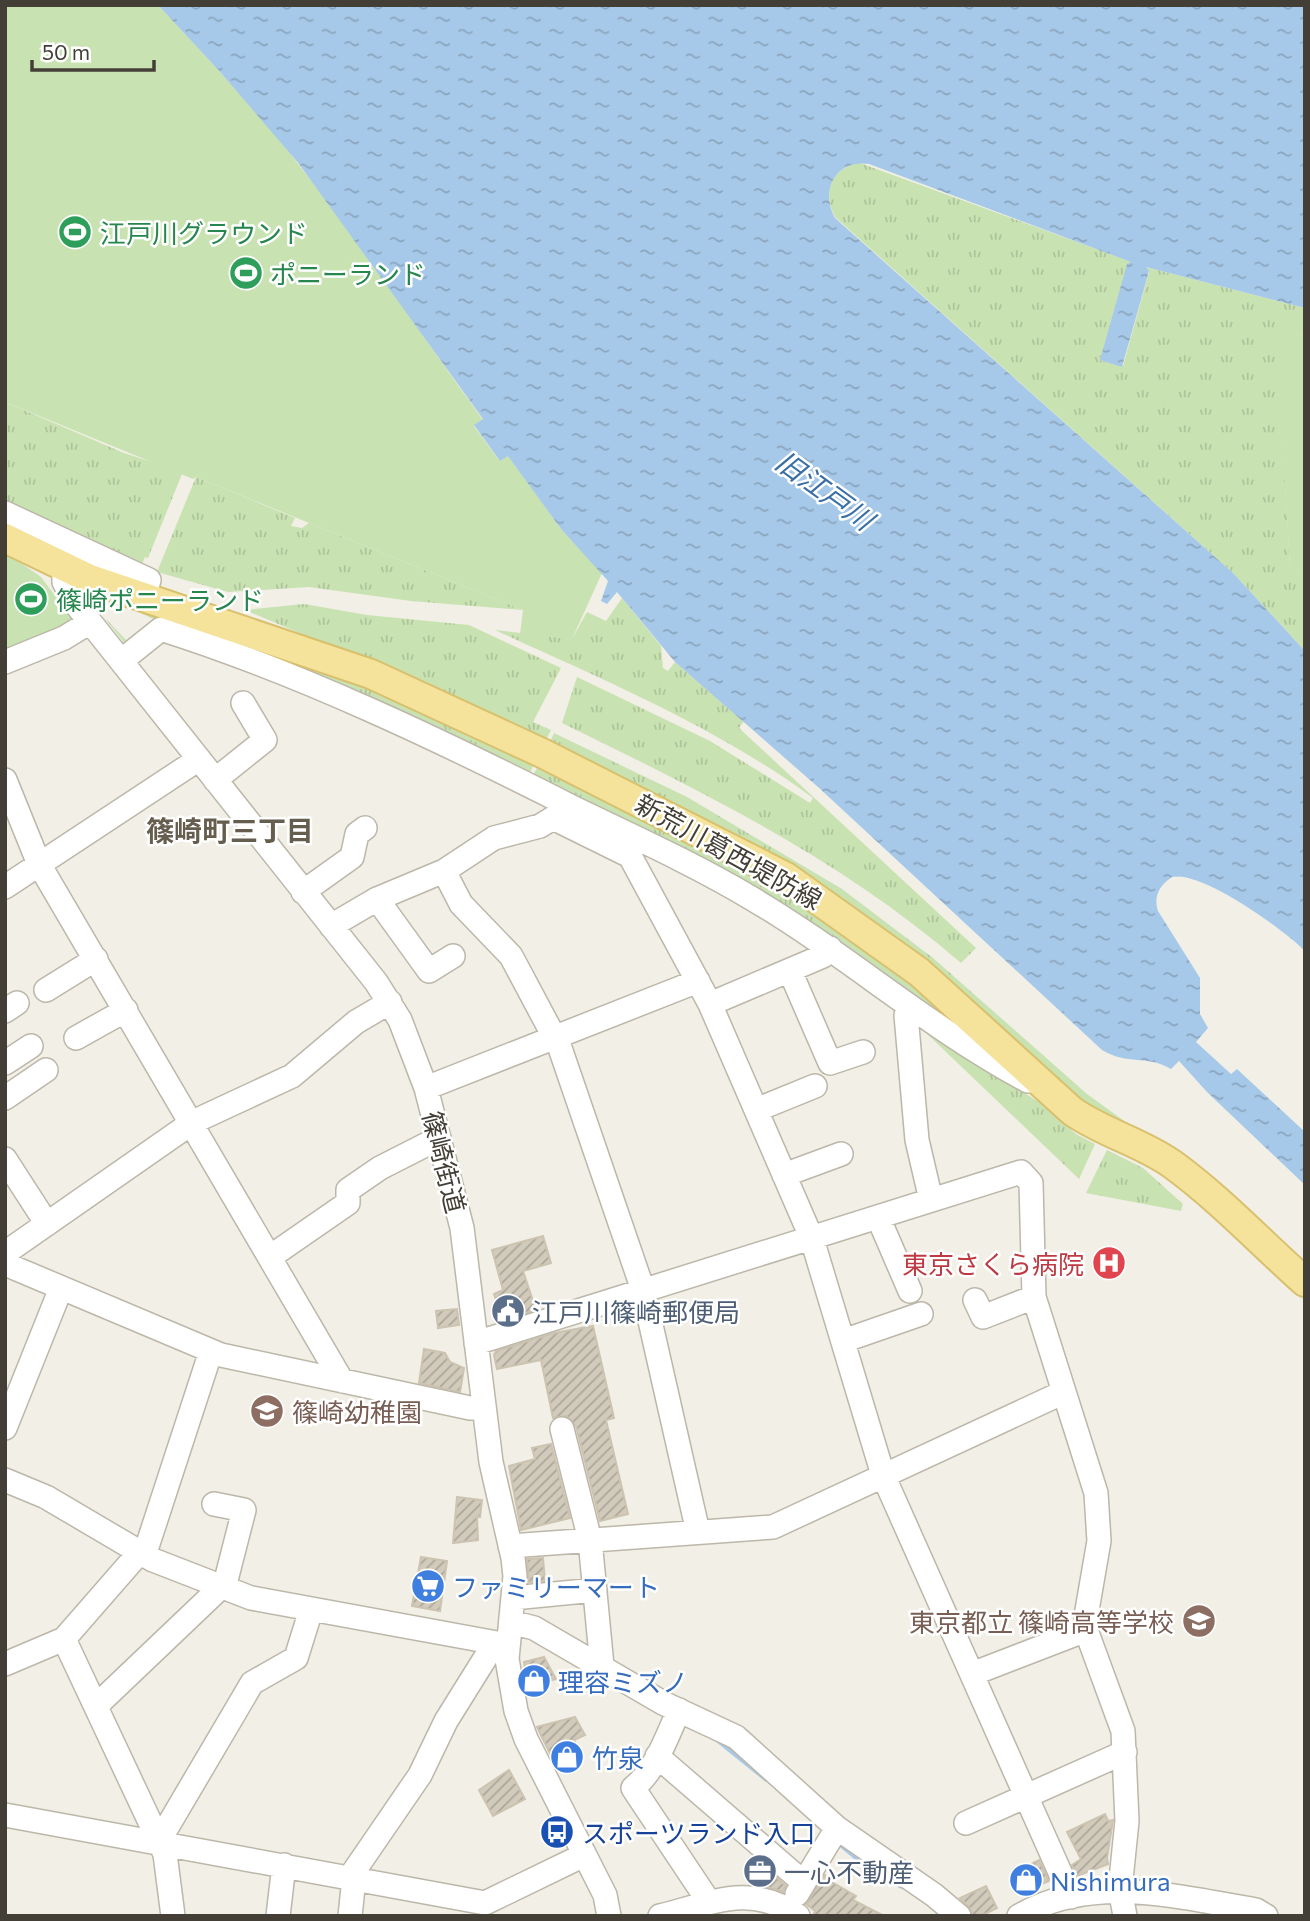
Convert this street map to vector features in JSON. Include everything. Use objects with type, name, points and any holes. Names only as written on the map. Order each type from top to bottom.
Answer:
[{"type":"main road","points":[[5,537],[64,568]]},
{"type":"main road","name":"新荒川葛西堤防線","points":[[64,568],[143,598],[371,674],[542,753],[786,877],[919,972],[1051,1094],[1089,1122],[1172,1164],[1305,1282]]},
{"type":"street","points":[[5,513],[149,580],[143,598]]},
{"type":"street","name":"篠崎街道","points":[[64,568],[66,588],[90,622],[331,926],[390,1002],[400,1020],[426,1088],[462,1228],[491,1462],[515,1576],[511,1622],[501,1644],[520,1720],[605,1895],[610,1916]]},
{"type":"street","points":[[5,662],[64,638],[90,622]]},
{"type":"street","points":[[121,661],[160,629],[224,649],[497,769],[739,891],[830,948],[910,1007],[1008,1070],[1051,1094]]},
{"type":"street","points":[[215,780],[265,740],[243,703]]},
{"type":"street","points":[[5,887],[199,759]]},
{"type":"street","points":[[5,780],[39,864],[193,1122],[342,1381]]},
{"type":"street","points":[[331,926],[377,899],[444,871],[494,838],[540,826],[553,818],[630,856],[710,1004],[812,1239],[883,1475],[1071,1896]]},
{"type":"street","points":[[303,892],[352,857],[357,834],[365,828]]},
{"type":"street","points":[[444,871],[461,904],[511,956],[555,1038],[643,1290],[698,1532]]},
{"type":"street","points":[[377,899],[429,971],[453,956]]},
{"type":"street","points":[[710,1004],[790,971],[822,956],[830,948]]},
{"type":"street","points":[[46,990],[96,959]]},
{"type":"street","points":[[790,971],[830,1063],[863,1052]]},
{"type":"street","points":[[426,1088],[698,981]]},
{"type":"street","points":[[5,1253],[193,1122],[292,1076],[356,1022],[390,1002]]},
{"type":"street","points":[[910,1007],[906,1015],[917,1140],[931,1200]]},
{"type":"street","points":[[76,1038],[126,1010]]},
{"type":"street","points":[[5,1063],[31,1046]]},
{"type":"street","points":[[5,1098],[46,1070]]},
{"type":"street","points":[[756,1110],[815,1086]]},
{"type":"street","points":[[270,1257],[348,1203],[348,1190],[380,1168],[439,1138]]},
{"type":"street","points":[[784,1175],[841,1154]]},
{"type":"street","points":[[5,1158],[47,1224]]},
{"type":"street","points":[[476,1343],[1021,1172],[1027,1175],[1031,1183],[1034,1297],[1096,1493],[1099,1541],[1086,1630],[1107,1681],[1123,1731],[1128,1821],[1120,1889],[1125,1916]]},
{"type":"street","points":[[878,1217],[910,1291]]},
{"type":"street","points":[[5,1264],[211,1351],[470,1408],[484,1407]]},
{"type":"street","points":[[5,1428],[61,1288]]},
{"type":"street","points":[[975,1300],[983,1317],[1034,1297]]},
{"type":"street","points":[[843,1341],[921,1314]]},
{"type":"street","points":[[5,1664],[64,1639],[141,1554],[211,1351]]},
{"type":"street","points":[[510,1546],[773,1527],[1064,1392]]},
{"type":"street","points":[[562,1429],[590,1540],[602,1666]]},
{"type":"street","points":[[5,1480],[46,1497],[141,1554],[251,1598],[501,1644],[446,1721],[420,1775],[352,1878],[350,1916]]},
{"type":"street","points":[[96,1706],[223,1588],[244,1510],[215,1504]]},
{"type":"street","points":[[513,1598],[595,1590]]},
{"type":"street","points":[[159,1842],[252,1683],[296,1658],[311,1609]]},
{"type":"street","points":[[511,1622],[534,1628],[679,1710],[736,1737],[837,1828],[934,1895],[959,1916]]},
{"type":"street","points":[[972,1674],[1086,1630]]},
{"type":"street","points":[[64,1639],[165,1854],[173,1916]]},
{"type":"street","points":[[679,1710],[657,1756],[633,1788],[709,1902]]},
{"type":"street","points":[[966,1824],[1125,1752]]},
{"type":"street","points":[[657,1756],[803,1882]]},
{"type":"street","points":[[5,1815],[352,1878],[488,1909],[584,1855]]},
{"type":"street","points":[[660,1916],[741,1895],[793,1912],[803,1882],[837,1828]]},
{"type":"street","points":[[278,1916],[284,1865]]},
{"type":"street","points":[[1018,1916],[1053,1909],[1071,1896],[1120,1889],[1256,1910],[1266,1916]]},
{"type":"green space","points":[[5,5],[158,5],[230,84],[283,144],[369,259],[483,420],[474,426],[499,460],[508,455],[561,529],[602,573],[572,639],[520,634],[523,610],[5,402]]},
{"type":"green space","points":[[860,163],[1132,262],[1100,360],[1123,366],[1149,272],[1146,267],[1305,308],[1305,336],[1276,331],[1290,565],[1305,579],[1305,651],[1233,573],[835,217],[829,199],[832,182],[842,170]]},
{"type":"green space","points":[[1275,330],[1305,336],[1305,579],[1290,566]]},
{"type":"green space","points":[[5,402],[124,453],[180,471],[182,474],[148,558],[145,557],[142,564],[5,506]]},
{"type":"green space","points":[[196,477],[295,518],[291,526],[302,528],[309,523],[523,610],[411,601],[309,587],[228,592],[157,572]]},
{"type":"green space","name":"篠崎ポニーランド","points":[[5,552],[41,577],[74,621],[5,655]]},
{"type":"green space","points":[[622,598],[661,646],[663,668],[668,671],[675,662],[744,721],[739,728],[976,948],[961,963],[868,891],[819,860],[719,802],[562,723],[577,677],[710,741],[810,803],[813,798],[776,772],[699,727],[618,686],[495,630],[572,639],[587,612],[606,621]]},
{"type":"green space","points":[[120,603],[332,669],[536,760],[527,779],[160,624],[129,649],[104,617],[128,642],[153,619]]},
{"type":"green space","points":[[304,604],[367,615],[469,625],[561,668],[533,722],[551,730],[544,744],[405,678],[245,610]]},
{"type":"green space","points":[[554,733],[687,797],[842,889],[933,958],[1087,1094],[1138,1131],[1104,1122],[973,1005],[548,746]]},
{"type":"green space","points":[[540,762],[689,833],[860,937],[1011,1065],[530,781]]},
{"type":"green space","points":[[923,1030],[1039,1102],[1076,1134],[1095,1144],[1079,1179]]},
{"type":"green space","points":[[1107,1150],[1143,1168],[1183,1204],[1181,1211],[1086,1193]]},
{"type":"water","name":"旧江戸川","points":[[158,5],[1305,5],[1305,308],[1146,267],[1149,271],[1122,367],[1100,360],[1127,264],[1131,262],[869,164],[857,164],[839,172],[830,188],[829,197],[835,218],[1233,573],[1305,651],[1305,951],[1241,903],[1185,877],[1172,877],[1161,887],[1156,900],[1158,911],[1200,978],[1200,1014],[1208,1028],[1196,1042],[1231,1074],[1237,1069],[1305,1132],[1305,1185],[1207,1092],[1179,1061],[1171,1069],[1153,1062],[1121,1058],[1102,1050],[818,787],[675,662],[617,592],[607,604],[601,601],[608,581],[561,529],[508,456],[500,461],[474,425],[483,419],[299,164]]},
{"type":"building","points":[[543,1236],[551,1263],[523,1271],[536,1310],[503,1320],[494,1294],[503,1290],[492,1250]]},
{"type":"building","points":[[457,1309],[459,1325],[438,1328],[436,1311]]},
{"type":"building","points":[[593,1326],[614,1418],[606,1420],[628,1514],[600,1521],[576,1426],[566,1416],[553,1418],[541,1360],[497,1369],[494,1355],[496,1351],[554,1333]]},
{"type":"building","points":[[424,1349],[445,1353],[450,1362],[464,1368],[460,1392],[419,1383]]},
{"type":"building","points":[[551,1444],[570,1518],[521,1530],[509,1466],[535,1459],[532,1448]]},
{"type":"building","points":[[457,1497],[482,1500],[480,1517],[477,1517],[478,1540],[453,1543]]},
{"type":"building","points":[[421,1557],[447,1561],[440,1611],[412,1606]]},
{"type":"building","points":[[543,1558],[545,1581],[529,1582],[527,1559]]},
{"type":"building","points":[[544,1657],[556,1679],[527,1686],[524,1662]]},
{"type":"building","points":[[575,1717],[585,1735],[574,1740],[582,1755],[557,1768],[537,1727]]},
{"type":"building","points":[[509,1770],[525,1799],[493,1816],[479,1790]]},
{"type":"building","points":[[1105,1814],[1108,1821],[1113,1820],[1108,1864],[1077,1876],[1072,1865],[1081,1859],[1067,1832]]},
{"type":"building","points":[[1039,1860],[1049,1881],[1026,1890],[1017,1871]]},
{"type":"building","points":[[761,1864],[786,1886],[783,1892],[761,1885],[751,1876]]},
{"type":"building","points":[[825,1875],[830,1881],[856,1896],[853,1900],[884,1916],[813,1916],[815,1911],[806,1904]]},
{"type":"building","points":[[986,1886],[997,1908],[981,1916],[973,1916],[960,1898]]},
{"type":"waterway","points":[[719,1741],[766,1779]]},
{"type":"waterway","points":[[840,1844],[863,1863],[901,1886]]},
{"type":"place","name":"江戸川グラウンド","points":[[75,232]]},
{"type":"place","name":"ポニーランド","points":[[246,273]]},
{"type":"place","name":"篠崎ポニーランド","points":[[31,599]]},
{"type":"place","name":"東京さくら病院","points":[[1109,1263]]},
{"type":"place","name":"江戸川篠崎郵便局","points":[[508,1311]]},
{"type":"place","name":"篠崎幼稚園","points":[[267,1411]]},
{"type":"place","name":"ファミリーマート","points":[[428,1586]]},
{"type":"place","name":"東京都立 篠崎高等学校","points":[[1199,1621]]},
{"type":"place","name":"理容ミズノ","points":[[534,1681]]},
{"type":"place","name":"竹泉","points":[[567,1757]]},
{"type":"place","name":"スポーツランド入口","points":[[557,1832]]},
{"type":"place","name":"一心不動産","points":[[760,1871]]},
{"type":"place","name":"Nishimura","points":[[1026,1880]]},
{"type":"district","name":"篠崎町三丁目","points":[[230,830]]}]
